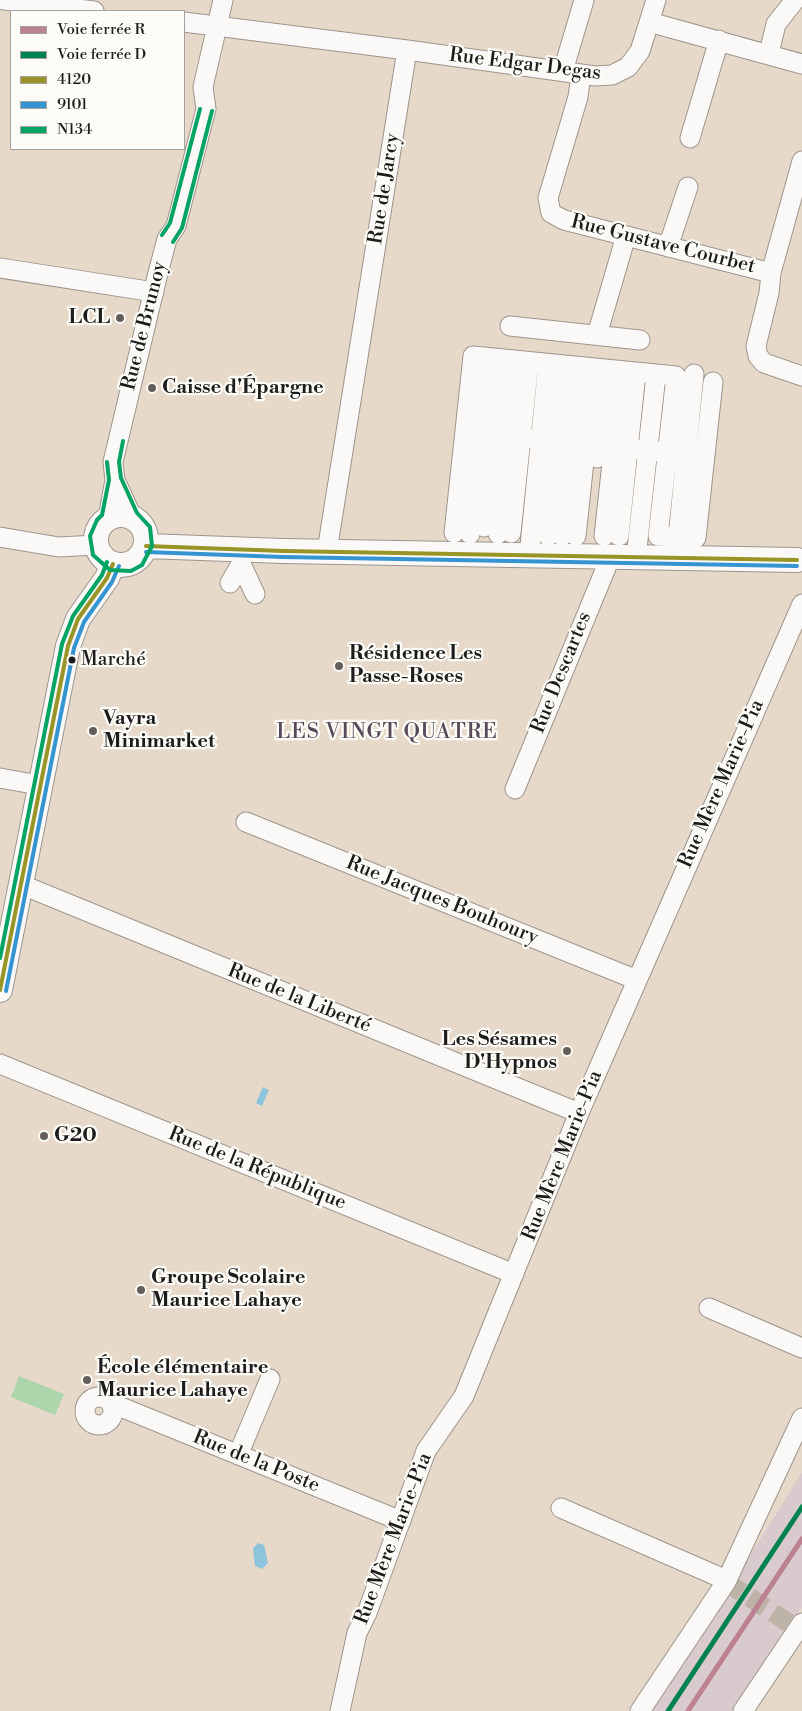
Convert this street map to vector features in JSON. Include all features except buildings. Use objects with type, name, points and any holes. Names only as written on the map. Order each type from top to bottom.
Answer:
[{"type":"main road","points":[[124,515],[132,517],[144,529],[146,546],[137,561],[129,565],[113,564],[99,554],[96,546],[98,530],[108,518],[124,515]]},
{"type":"main road","points":[[146,546],[241,557],[327,551],[529,556],[587,539],[636,558],[800,559]]},
{"type":"main road","points":[[0,990],[6,922],[20,884],[68,646],[78,619],[107,578],[113,564]]},
{"type":"street","points":[[4,0],[86,10]]},
{"type":"street","name":"Rue de Brunoy","points":[[132,517],[115,480],[112,462],[167,239],[176,226],[206,109],[203,87],[222,27],[223,0]]},
{"type":"street","points":[[572,72],[584,0]]},
{"type":"street","name":"Rue Edgar Degas","points":[[407,50],[572,72],[612,75],[628,67],[640,51],[656,0]]},
{"type":"street","points":[[769,53],[776,24],[795,0]]},
{"type":"street","points":[[185,22],[407,50]]},
{"type":"street","points":[[649,22],[769,53],[802,64]]},
{"type":"street","points":[[690,138],[719,40]]},
{"type":"street","name":"Rue de Jarcy","points":[[327,551],[407,50]]},
{"type":"street","name":"Rue Gustave Courbet","points":[[572,72],[578,97],[548,198],[551,214],[564,220],[771,272]]},
{"type":"street","points":[[802,161],[771,272],[769,293],[756,346],[758,356],[764,363],[802,376]]},
{"type":"street","points":[[668,246],[688,187]]},
{"type":"street","points":[[597,335],[626,236]]},
{"type":"street","points":[[0,268],[154,292]]},
{"type":"street","points":[[510,326],[640,340]]},
{"type":"street","points":[[587,539],[547,441],[473,356],[656,376],[676,376],[686,455]]},
{"type":"street","points":[[509,360],[547,441],[587,539]]},
{"type":"street","points":[[509,360],[547,441],[587,539]]},
{"type":"street","points":[[483,532],[547,441],[593,368]]},
{"type":"street","points":[[483,532],[547,441],[593,368]]},
{"type":"street","points":[[483,532],[547,441],[593,368]]},
{"type":"street","points":[[678,537],[694,374]]},
{"type":"street","points":[[636,558],[656,376]]},
{"type":"street","points":[[686,455],[713,382]]},
{"type":"street","points":[[547,441],[686,455]]},
{"type":"street","points":[[529,556],[547,441]]},
{"type":"street","name":"Rue de Brunoy","points":[[108,518],[115,480]]},
{"type":"street","points":[[0,537],[59,547],[96,546]]},
{"type":"street","name":"Rue Descartes","points":[[515,789],[587,539]]},
{"type":"street","points":[[230,583],[241,557]]},
{"type":"street","points":[[241,557],[254,594]]},
{"type":"street","name":"Rue Mère Marie-Pia","points":[[340,1711],[357,1633],[368,1613],[426,1451],[464,1396],[579,1114],[637,980],[794,637],[802,604]]},
{"type":"street","points":[[0,778],[39,785]]},
{"type":"street","name":"Rue Jacques Bouhoury","points":[[246,822],[637,980]]},
{"type":"street","name":"Rue de la Liberté","points":[[20,884],[579,1114]]},
{"type":"street","name":"Rue de la République","points":[[0,1064],[514,1274]]},
{"type":"street","points":[[709,1308],[802,1348]]},
{"type":"street","points":[[238,1455],[270,1379]]},
{"type":"street","name":"Rue de la Poste","points":[[111,1403],[401,1521]]},
{"type":"street","points":[[640,1711],[726,1582],[802,1418]]},
{"type":"street","points":[[561,1508],[717,1576],[726,1582]]},
{"type":"street","points":[[742,1711],[800,1626]]},
{"type":"shaded area","points":[[802,1472],[802,1607],[747,1695],[735,1711],[646,1711],[743,1567]]},
{"type":"green space","points":[[19,1376],[64,1394],[55,1415],[11,1397]]},
{"type":"water","points":[[263,1087],[269,1090],[262,1106],[256,1103]]},
{"type":"water","points":[[258,1543],[264,1545],[268,1563],[262,1569],[255,1566],[253,1548]]},
{"type":"tunnel","points":[[726,1582],[798,1629]]},
{"type":"rail line","name":"D","points":[[668,1711],[802,1507]]},
{"type":"rail line","name":"R","points":[[688,1711],[802,1539]]},
{"type":"transit line","name":"N134","points":[[162,235],[170,223],[200,109]]},
{"type":"transit line","name":"N134","points":[[173,242],[182,228],[212,111]]},
{"type":"transit line","name":"N134","points":[[107,462],[109,480],[102,515],[97,520],[90,536],[93,555],[110,570],[131,571],[142,565],[152,546],[150,527],[137,513],[121,478],[119,462],[123,441]]},
{"type":"transit line","name":"4120","points":[[146,546],[283,551],[797,560]]},
{"type":"transit line","name":"9101","points":[[146,552],[283,557],[797,566]]},
{"type":"transit line","name":"N134","points":[[0,958],[62,644],[73,616],[102,575],[107,562]]},
{"type":"transit line","name":"4120","points":[[0,990],[68,646],[78,619],[107,578],[113,564]]},
{"type":"transit line","name":"9101","points":[[6,991],[74,648],[84,622],[112,582],[119,566]]},
{"type":"place","name":"LCL","points":[[120,318]]},
{"type":"place","name":"Caisse d'Épargne","points":[[152,388]]},
{"type":"place","name":"Marché","points":[[72,660]]},
{"type":"place","name":"Résidence Les Passe-Roses","points":[[339,666]]},
{"type":"place","name":"Vayra Minimarket","points":[[93,731]]},
{"type":"place","name":"Les Sésames D'Hypnos","points":[[567,1051]]},
{"type":"place","name":"G20","points":[[44,1136]]},
{"type":"place","name":"Groupe Scolaire Maurice Lahaye","points":[[141,1290]]},
{"type":"place","name":"École élémentaire Maurice Lahaye","points":[[87,1380]]},
{"type":"district","name":"LES VINGT QUATRE","points":[[387,733]]}]
